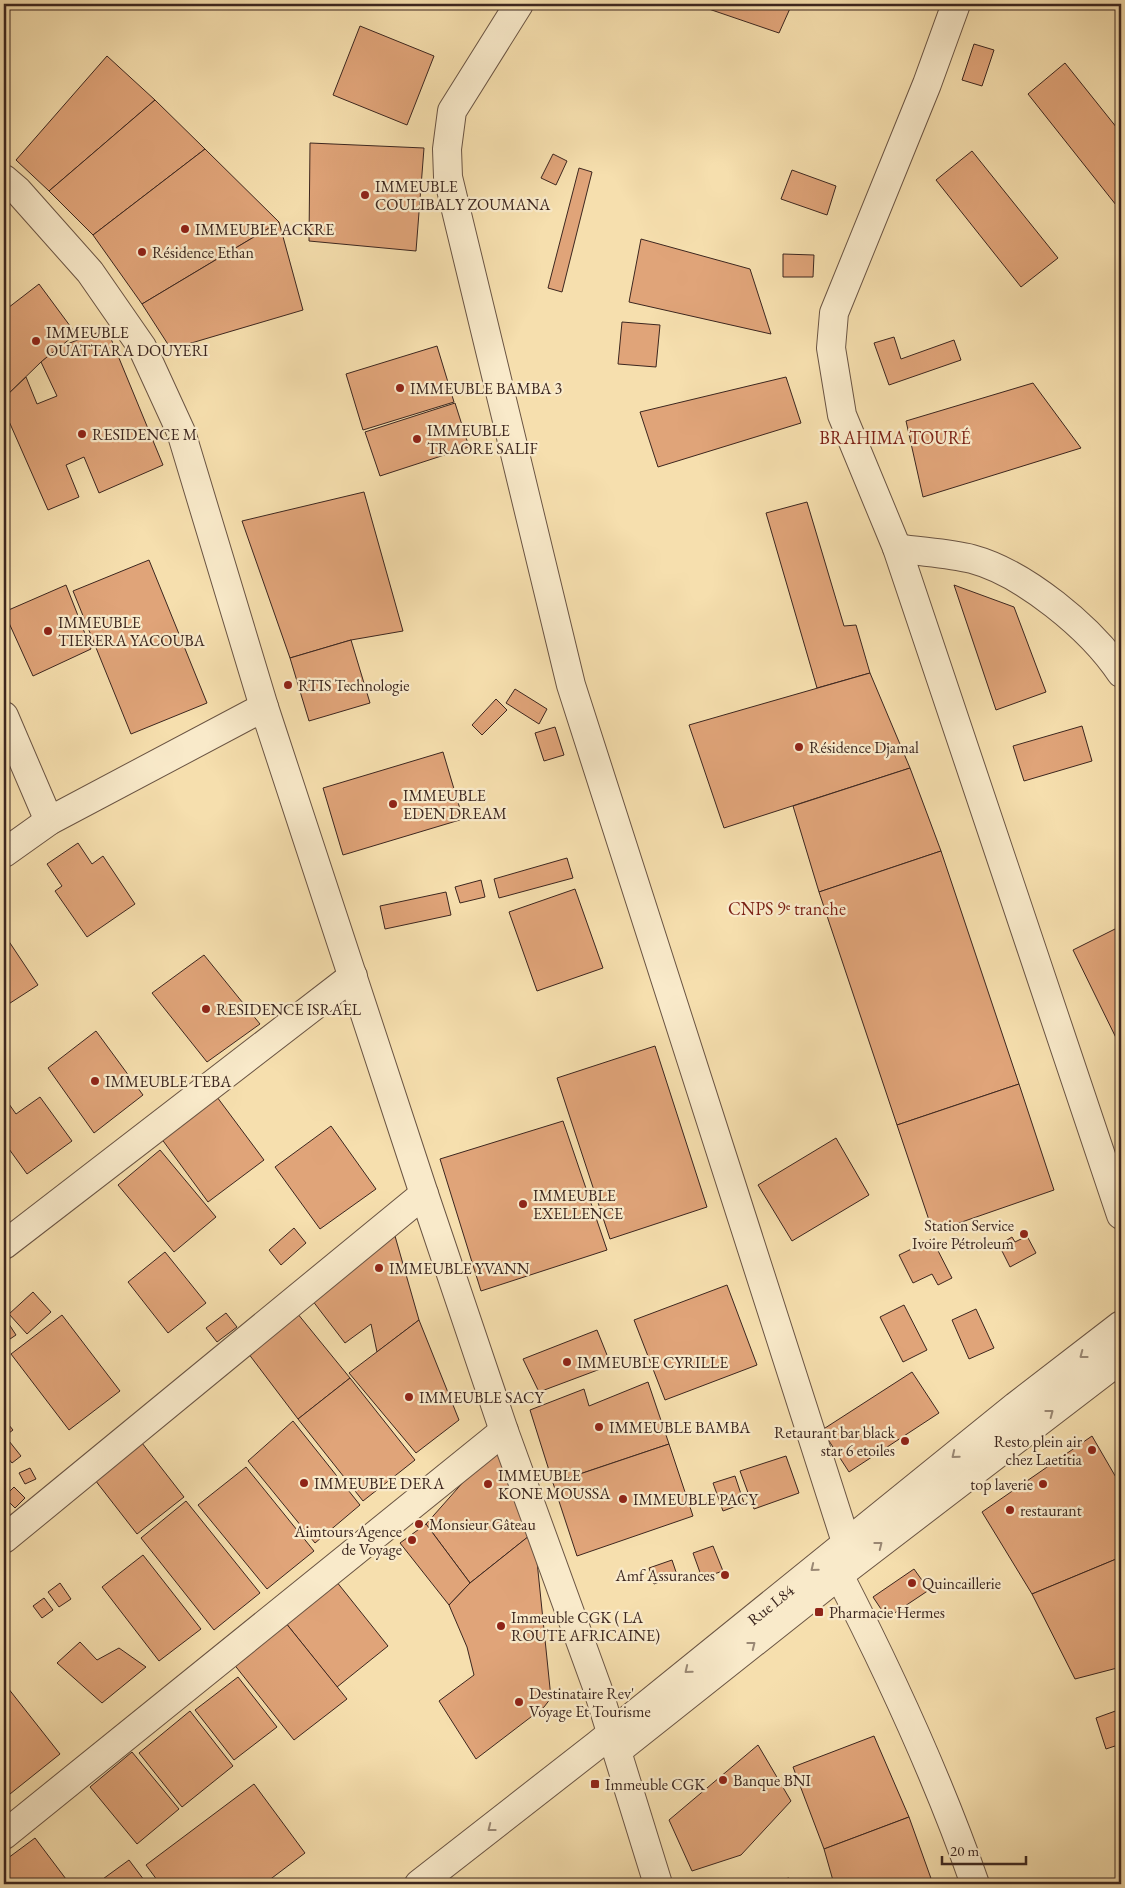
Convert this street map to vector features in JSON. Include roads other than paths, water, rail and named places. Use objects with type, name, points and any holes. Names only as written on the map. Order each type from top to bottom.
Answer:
[{"type":"street","points":[[519,4],[452,111],[447,149],[448,177],[571,685],[846,1542]]},
{"type":"street","points":[[956,4],[927,84],[834,313],[831,348],[835,380],[842,415],[897,548],[1121,1215]]},
{"type":"street","points":[[4,178],[18,191],[90,272],[142,346],[181,432],[264,707],[352,976],[504,1431],[614,1742],[658,1884]]},
{"type":"street","points":[[897,548],[971,559],[999,568],[1049,599],[1109,654],[1121,673]]},
{"type":"street","points":[[4,853],[49,821],[264,707]]},
{"type":"street","points":[[4,716],[49,821]]},
{"type":"street","points":[[4,1245],[352,976]]},
{"type":"street","points":[[4,1539],[424,1194]]},
{"type":"street","name":"Rue L84","points":[[450,1884],[574,1783],[614,1742],[846,1542],[1016,1406],[1121,1326]]},
{"type":"street","name":"Rue L84","points":[[419,1884],[839,1575],[1121,1359]]},
{"type":"street","points":[[4,1835],[504,1431]]},
{"type":"street","points":[[839,1575],[882,1660],[921,1746],[957,1832],[975,1884]]},
{"type":"place","name":"IMMEUBLE COULIBALY ZOUMANA","points":[[365,195]]},
{"type":"place","name":"IMMEUBLE ACKRE","points":[[185,229]]},
{"type":"place","name":"Résidence Ethan","points":[[142,252]]},
{"type":"place","name":"IMMEUBLE OUATTARA DOUYERI","points":[[36,341]]},
{"type":"place","name":"IMMEUBLE BAMBA 3","points":[[400,388]]},
{"type":"place","name":"RESIDENCE M","points":[[82,434]]},
{"type":"place","name":"IMMEUBLE TRAORE SALIF","points":[[417,439]]},
{"type":"place","name":"IMMEUBLE TIERERA YACOUBA","points":[[48,631]]},
{"type":"place","name":"RTIS Technologie","points":[[288,685]]},
{"type":"place","name":"Résidence Djamal","points":[[799,747]]},
{"type":"place","name":"IMMEUBLE EDEN DREAM","points":[[393,804]]},
{"type":"place","name":"RESIDENCE ISRAEL","points":[[206,1009]]},
{"type":"place","name":"IMMEUBLE TEBA","points":[[95,1081]]},
{"type":"place","name":"IMMEUBLE EXELLENCE","points":[[523,1204]]},
{"type":"place","name":"Station Service Ivoire Pétroleum","points":[[1024,1234]]},
{"type":"place","name":"IMMEUBLE YVANN","points":[[379,1268]]},
{"type":"place","name":"IMMEUBLE CYRILLE","points":[[567,1362]]},
{"type":"place","name":"IMMEUBLE SACY","points":[[409,1397]]},
{"type":"place","name":"IMMEUBLE BAMBA","points":[[599,1427]]},
{"type":"place","name":"Retaurant bar black star 6 etoiles","points":[[905,1441]]},
{"type":"place","name":"Resto plein air chez Laetitia","points":[[1092,1450]]},
{"type":"place","name":"IMMEUBLE DERA","points":[[304,1483]]},
{"type":"place","name":"IMMEUBLE KONE MOUSSA","points":[[488,1484]]},
{"type":"place","name":"top laverie","points":[[1043,1484]]},
{"type":"place","name":"IMMEUBLE PACY","points":[[623,1499]]},
{"type":"place","name":"restaurant","points":[[1010,1510]]},
{"type":"place","name":"Monsieur Gâteau","points":[[419,1524]]},
{"type":"place","name":"Aimtours Agence de Voyage","points":[[412,1540]]},
{"type":"place","name":"Amf Assurances","points":[[725,1575]]},
{"type":"place","name":"Quincaillerie","points":[[912,1583]]},
{"type":"place","name":"Pharmacie Hermes","points":[[819,1612]]},
{"type":"place","name":"Immeuble CGK ( LA ROUTE AFRICAINE)","points":[[501,1626]]},
{"type":"place","name":"Destinataire Rev' Voyage Et Tourisme","points":[[519,1702]]},
{"type":"place","name":"Banque BNI","points":[[723,1780]]},
{"type":"place","name":"Immeuble CGK","points":[[595,1784]]},
{"type":"district","name":"BRAHIMA TOURÉ","points":[[895,437]]},
{"type":"district","name":"CNPS 9ᵉ tranche","points":[[787,908]]}]
